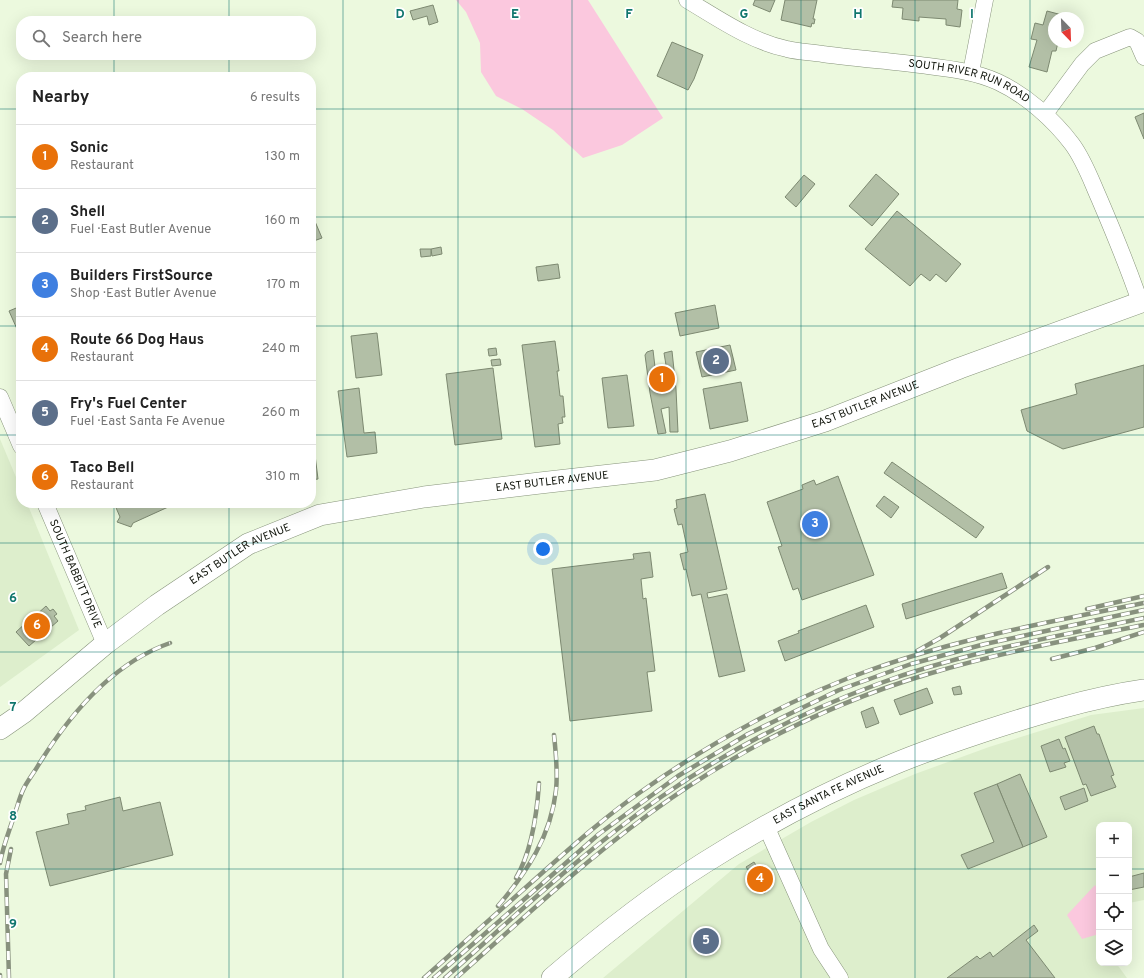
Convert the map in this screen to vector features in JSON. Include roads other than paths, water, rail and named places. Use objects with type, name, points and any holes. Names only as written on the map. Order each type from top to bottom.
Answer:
[{"type":"main road","name":"EAST BUTLER AVENUE","points":[[0,729],[23,713],[105,644],[157,605],[248,544],[320,515],[424,497],[654,470],[717,454],[825,421],[960,368],[1142,302]]},
{"type":"main road","name":"EAST SANTA FE AVENUE","points":[[552,978],[604,934],[649,900],[708,860],[766,826],[840,788],[893,764],[935,748],[1011,723],[1062,708],[1144,690]]},
{"type":"street","name":"SOUTH RIVER RUN ROAD","points":[[687,0],[740,32],[763,42],[787,49],[971,72],[998,82],[1020,95],[1045,114],[1073,145],[1088,173],[1142,302]]},
{"type":"street","points":[[971,72],[986,0]]},
{"type":"street","points":[[1045,114],[1082,64],[1095,51],[1130,37],[1137,41],[1144,57]]},
{"type":"street","points":[[0,397],[16,434]]},
{"type":"street","name":"SOUTH BABBITT DRIVE","points":[[47,508],[105,644]]},
{"type":"street","points":[[766,826],[821,949],[840,978]]},
{"type":"railway","points":[[917,651],[940,638],[1048,567]]},
{"type":"railway","points":[[1087,609],[1144,596]]},
{"type":"railway","points":[[424,978],[613,812],[668,773],[724,738],[753,722],[843,680],[906,658],[1007,631],[1144,603]]},
{"type":"railway","points":[[434,978],[599,834],[678,776],[748,734],[839,690],[911,664],[985,644],[1144,610]]},
{"type":"railway","points":[[445,978],[550,884],[632,818],[712,763],[766,733],[821,707],[910,673],[1010,646],[1144,618]]},
{"type":"railway","points":[[456,978],[575,873],[649,814],[714,771],[782,732],[854,700],[891,686],[954,666],[1062,641],[1144,625]]},
{"type":"railway","points":[[1052,659],[1095,648],[1144,632]]},
{"type":"railway","points":[[0,863],[4,845],[23,790],[51,745],[79,709],[112,677],[130,663],[149,652],[170,643]]},
{"type":"railway","points":[[498,906],[528,866],[549,823],[557,783],[554,735]]},
{"type":"railway","points":[[516,878],[522,867],[533,832],[539,783]]},
{"type":"railway","points":[[9,978],[6,874],[11,849]]},
{"type":"place","name":"Shell","points":[[716,361]]},
{"type":"place","name":"Sonic","points":[[662,379]]},
{"type":"place","name":"Builders FirstSource","points":[[815,524]]},
{"type":"place","name":"Taco Bell","points":[[37,626]]},
{"type":"place","name":"Route 66 Dog Haus","points":[[760,879]]},
{"type":"place","name":"Fry's Fuel Center","points":[[706,941]]}]
